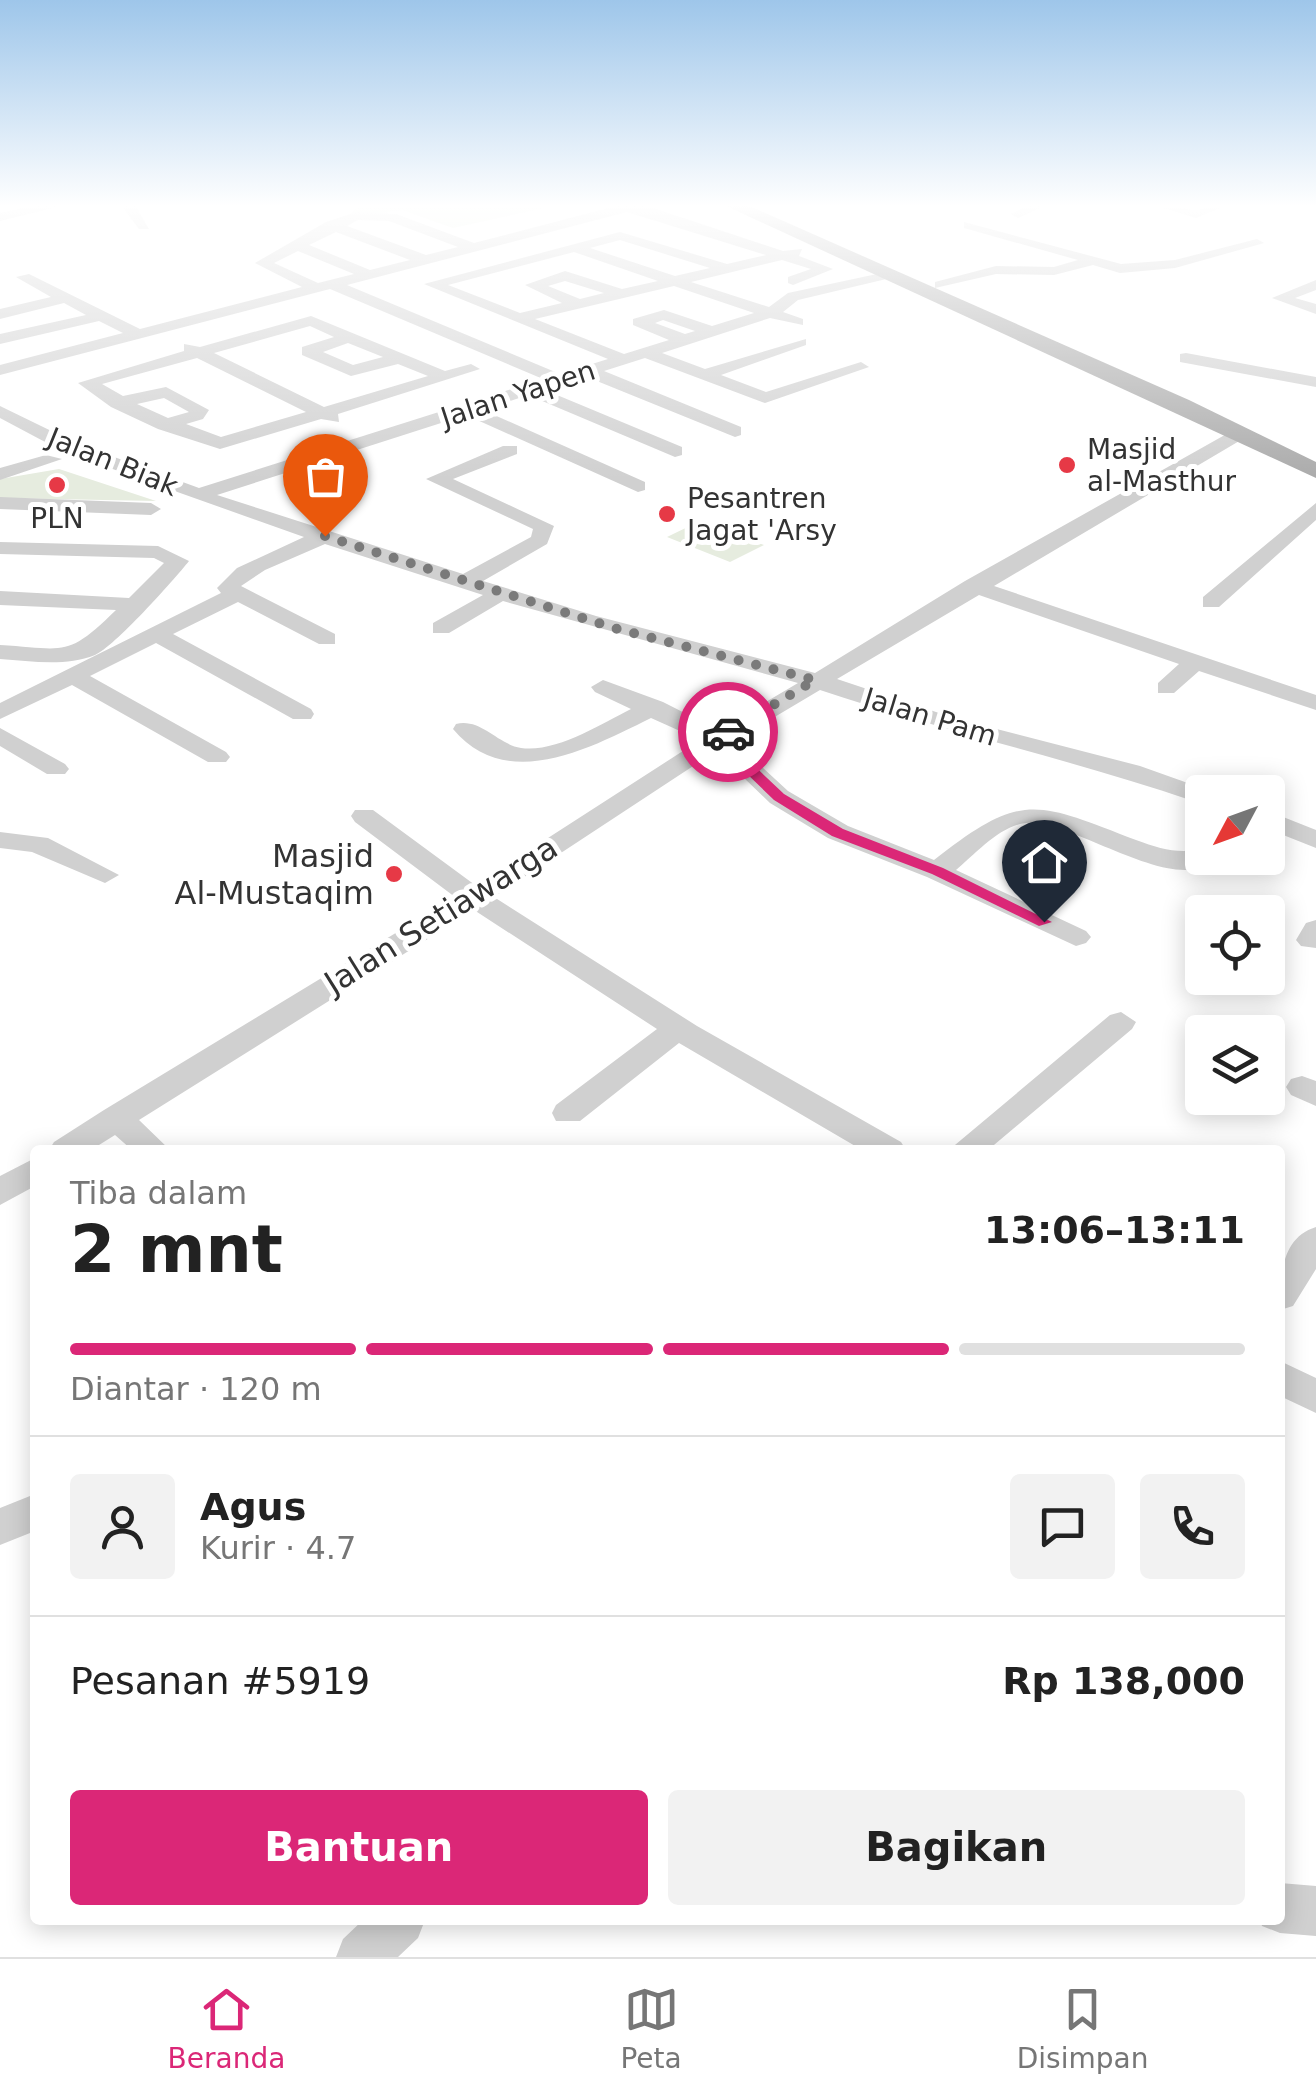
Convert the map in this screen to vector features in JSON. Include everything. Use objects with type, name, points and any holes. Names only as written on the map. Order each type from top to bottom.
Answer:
[{"type":"main road","points":[[940,296],[1316,455]]},
{"type":"main road","points":[[964,296],[1316,471]]},
{"type":"street","points":[[62,296],[101,316],[196,351],[376,439]]},
{"type":"street","points":[[0,370],[283,296]]},
{"type":"street","points":[[350,296],[560,380]]},
{"type":"street","points":[[465,296],[625,360]]},
{"type":"street","points":[[561,296],[576,303]]},
{"type":"street","points":[[519,318],[600,296]]},
{"type":"street","points":[[717,296],[797,322]]},
{"type":"street","name":"Jalan Yapen","points":[[199,495],[768,314],[793,296]]},
{"type":"street","points":[[1285,296],[1280,298],[1316,309]]},
{"type":"street","points":[[0,314],[66,298]]},
{"type":"street","points":[[685,340],[639,322],[664,315],[713,332]]},
{"type":"street","points":[[0,340],[101,316]]},
{"type":"street","points":[[444,377],[352,336],[306,321],[88,382],[117,403],[164,425],[220,443],[324,414],[471,369]]},
{"type":"street","points":[[376,347],[440,330]]},
{"type":"street","points":[[352,336],[308,351],[351,371],[400,358]]},
{"type":"street","points":[[705,375],[800,342]]},
{"type":"street","points":[[647,353],[765,398],[861,367]]},
{"type":"street","points":[[1186,358],[1316,382]]},
{"type":"street","points":[[588,372],[736,430]]},
{"type":"street","points":[[530,390],[675,451]]},
{"type":"street","points":[[117,403],[166,392],[200,410],[197,415],[164,425]]},
{"type":"street","points":[[469,410],[638,486]]},
{"type":"street","name":"Jalan Biak","points":[[0,411],[69,446],[199,495]]},
{"type":"street","name":"Jalan Biak","points":[[0,432],[52,459],[167,494],[199,495]]},
{"type":"street","name":"Jalan Setiawarga","points":[[74,1145],[471,899],[718,738],[1239,433]]},
{"type":"street","points":[[0,457],[28,447]]},
{"type":"street","points":[[468,581],[540,540],[544,526],[436,478],[510,450]]},
{"type":"street","points":[[0,474],[52,459]]},
{"type":"street","name":"Jalan Pam","points":[[199,495],[640,636],[815,680],[945,724],[1131,771],[1185,789]]},
{"type":"street","points":[[0,503],[151,509]]},
{"type":"street","points":[[1211,602],[1316,509]]},
{"type":"street","points":[[325,536],[231,581],[228,588],[327,640]]},
{"type":"street","points":[[0,548],[171,554],[178,560],[139,605],[90,650],[78,654],[0,652]]},
{"type":"street","points":[[0,576],[24,550]]},
{"type":"street","points":[[973,586],[1316,703]]},
{"type":"street","points":[[442,628],[503,592]]},
{"type":"street","points":[[0,712],[234,594]]},
{"type":"street","points":[[0,598],[139,605]]},
{"type":"street","points":[[156,634],[302,714]]},
{"type":"street","points":[[1166,688],[1195,662]]},
{"type":"street","points":[[73,676],[218,756]]},
{"type":"street","points":[[603,687],[718,738],[779,797],[838,832],[938,871],[1076,937]]},
{"type":"street","points":[[465,729],[513,755],[525,756],[549,751],[654,708]]},
{"type":"street","points":[[0,735],[56,769]]},
{"type":"street","points":[[364,816],[471,899],[676,1030],[880,1145]]},
{"type":"street","points":[[938,871],[1002,822],[1022,816],[1049,816],[1177,861],[1185,860]]},
{"type":"street","points":[[1285,826],[1316,840]]},
{"type":"street","points":[[0,840],[38,844],[105,875]]},
{"type":"street","points":[[972,1145],[1121,1022]]},
{"type":"street","points":[[568,1113],[676,1030]]},
{"type":"street","points":[[116,1118],[146,1145]]},
{"type":"street","points":[[0,1192],[30,1173]]},
{"type":"street","points":[[1285,1288],[1316,1240]]},
{"type":"street","points":[[0,1527],[30,1514]]},
{"type":"street","points":[[1285,1908],[1316,1911]]},
{"type":"street","points":[[362,1957],[395,1925]]},
{"type":"shaded area","points":[[59,469],[156,501],[0,498],[0,479]]},
{"type":"shaded area","points":[[700,521],[764,545],[730,562],[667,537]]},
{"type":"way so far","points":[[325,536],[614,628],[815,680],[728,732]]},
{"type":"place","name":"Masjid al-Masthur","points":[[1067,465]]},
{"type":"place","name":"PLN","points":[[57,485]]},
{"type":"place","name":"Pesantren Jagat 'Arsy","points":[[667,514]]},
{"type":"place","name":"Masjid Al-Mustaqim","points":[[394,874]]},
{"type":"route","points":[[728,732],[718,738],[779,797],[838,832],[924,870],[938,871],[1044,922]]}]
